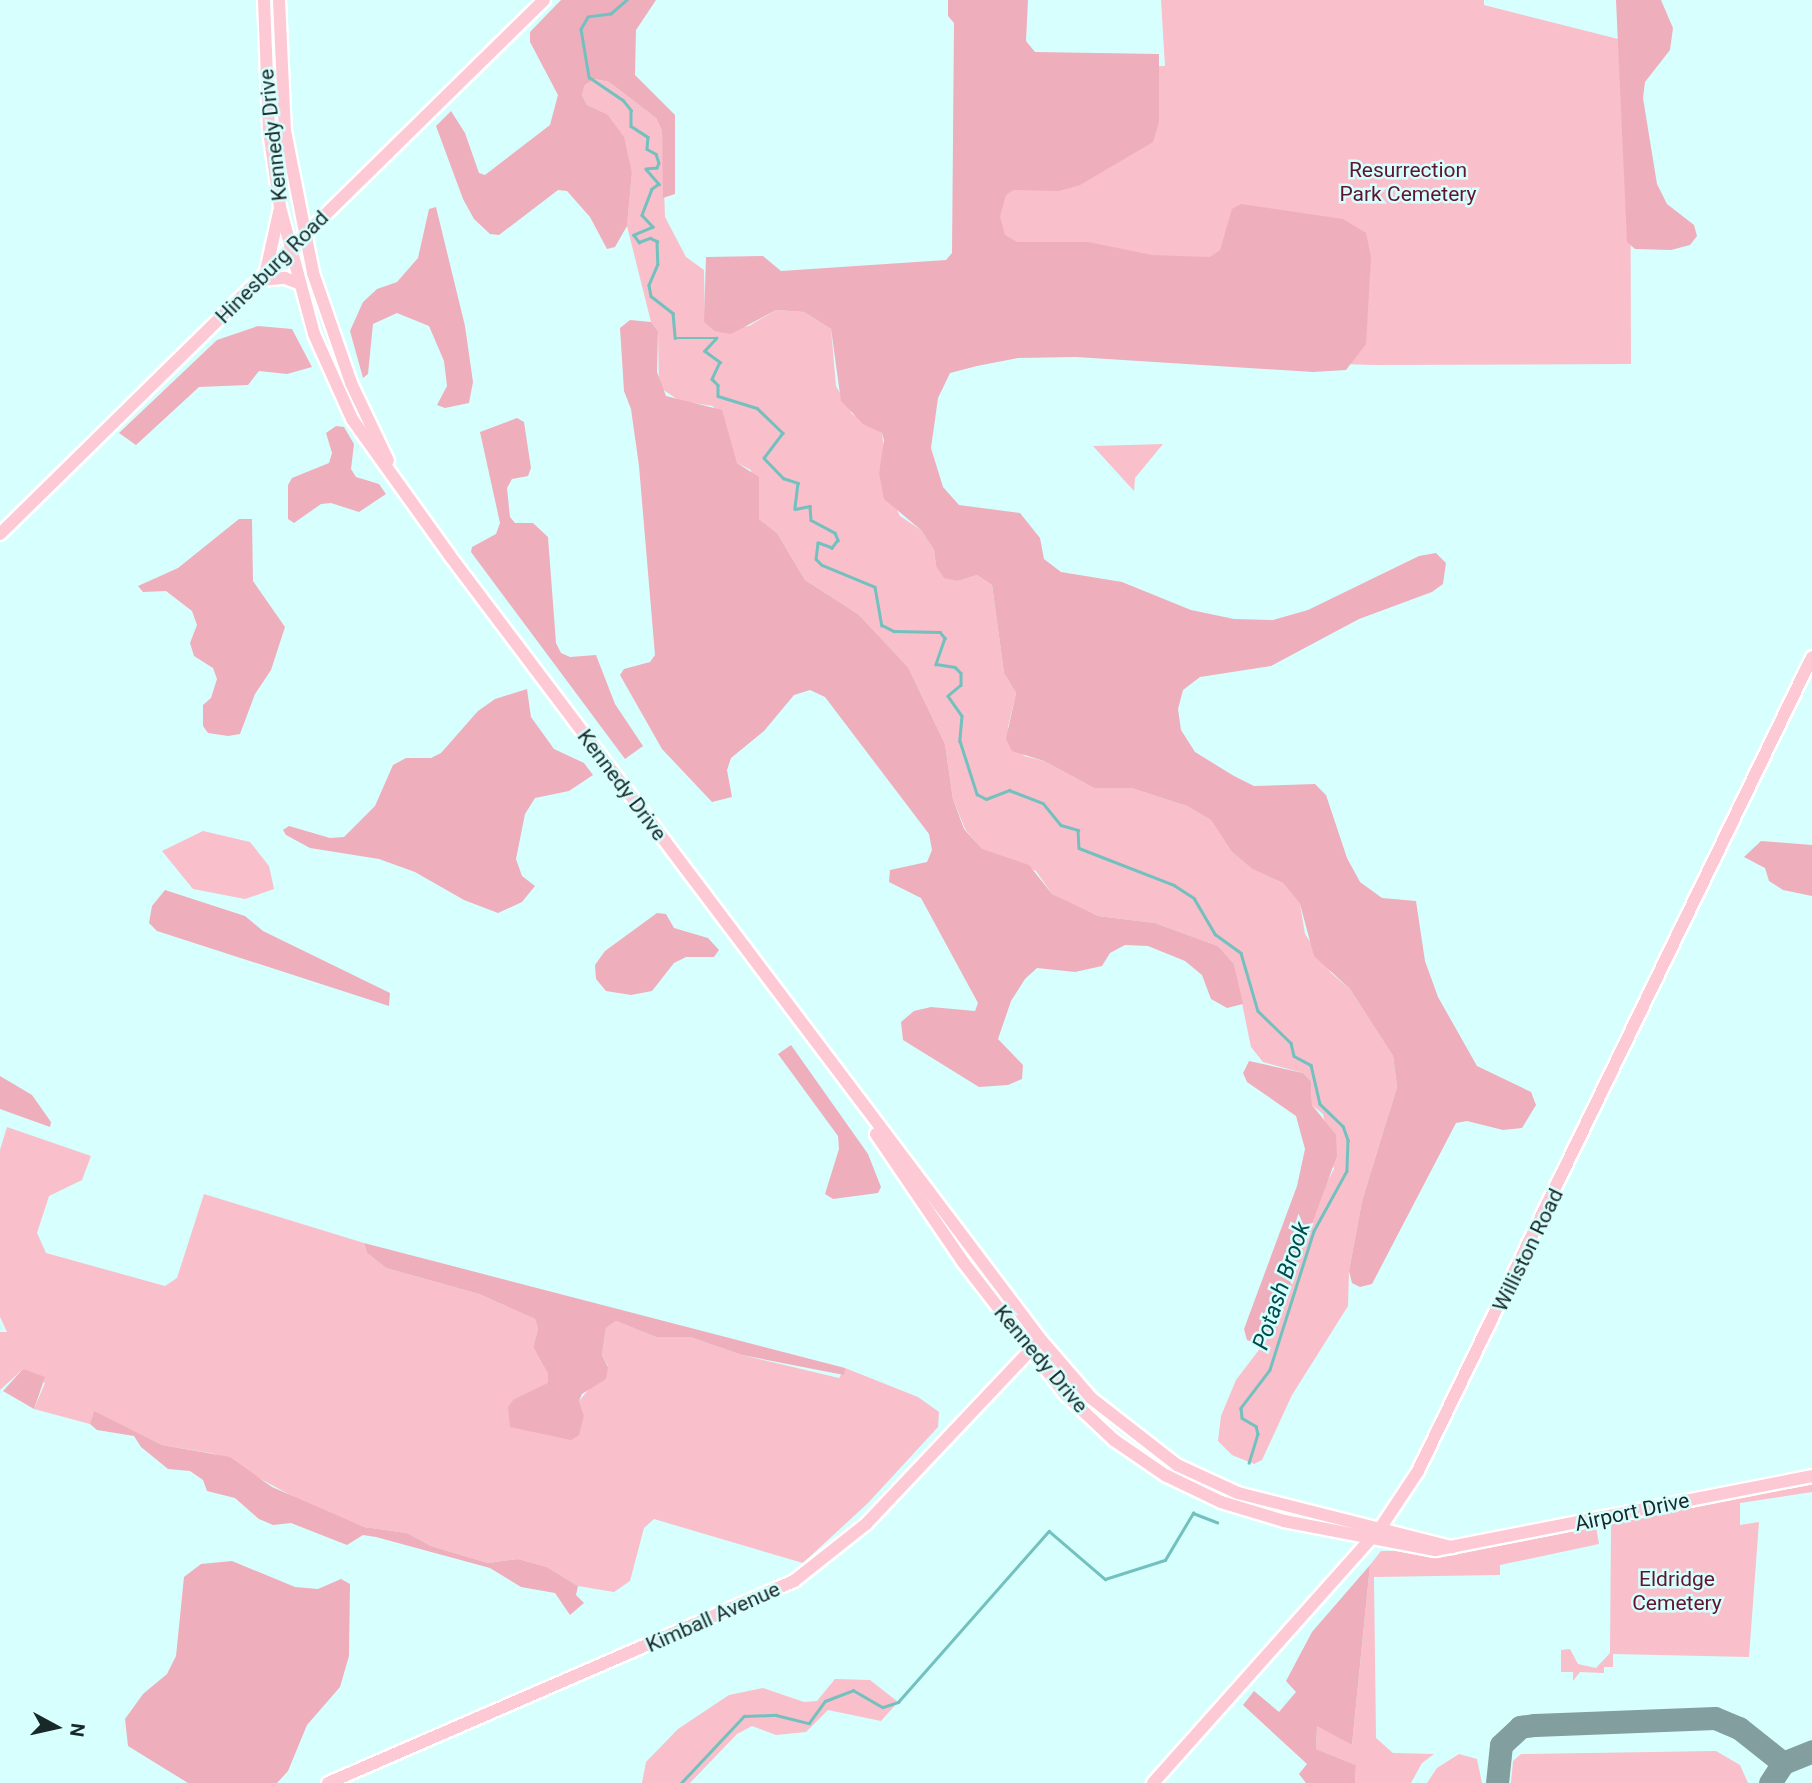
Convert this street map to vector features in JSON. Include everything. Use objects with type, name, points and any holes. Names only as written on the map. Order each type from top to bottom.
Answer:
[{"type":"main road","name":"Kennedy Drive","points":[[264,0],[269,131],[280,207],[290,250],[298,283],[337,389],[371,449],[841,1077],[1041,1340],[1091,1398],[1150,1447],[1206,1480],[1278,1505],[1381,1527]]},
{"type":"main road","name":"Kennedy Drive","points":[[279,0],[283,111],[304,236],[339,354],[404,493]]},
{"type":"main road","name":"Hinesburg Road","points":[[0,534],[544,0]]},
{"type":"main road","points":[[280,207],[262,278],[285,278],[298,283]]},
{"type":"main road","points":[[299,212],[327,212]]},
{"type":"main road","name":"Williston Road","points":[[1153,1783],[1381,1527],[1418,1471],[1456,1398],[1812,657]]},
{"type":"main road","name":"Kennedy Drive","points":[[841,1077],[919,1201],[1029,1350],[1065,1394],[1114,1440],[1165,1475],[1261,1514],[1371,1538]]},
{"type":"main road","name":"Kimball Avenue","points":[[328,1783],[794,1581],[866,1524],[1041,1340]]},
{"type":"main road","name":"Airport Drive","points":[[1371,1538],[1419,1549],[1452,1547],[1812,1476]]},
{"type":"main road","points":[[1261,1514],[1278,1505]]},
{"type":"main road","name":"Airport Drive","points":[[1381,1527],[1452,1547]]},
{"type":"green space","name":"Resurrection Park Cemetery","points":[[1161,0],[1484,0],[1484,5],[1630,42],[1631,364],[1373,365],[965,351],[962,74],[1165,66]]},
{"type":"green space","points":[[595,79],[609,82],[656,118],[662,131],[665,217],[686,257],[704,270],[705,322],[714,331],[749,326],[776,310],[804,312],[831,329],[836,386],[852,414],[882,433],[884,449],[879,473],[900,516],[921,530],[934,550],[936,566],[958,581],[977,575],[992,585],[1004,673],[1016,693],[1008,727],[1024,756],[1044,761],[1094,788],[1131,788],[1187,806],[1211,820],[1231,851],[1252,869],[1283,883],[1300,904],[1305,934],[1331,973],[1350,989],[1393,1056],[1397,1087],[1362,1201],[1349,1271],[1348,1306],[1292,1395],[1262,1460],[1254,1464],[1232,1455],[1218,1441],[1221,1416],[1236,1380],[1271,1334],[1317,1200],[1334,1169],[1323,1114],[1312,1105],[1311,1081],[1303,1073],[1263,1062],[1251,1047],[1234,964],[1218,946],[1155,923],[1098,916],[1066,902],[1052,894],[1036,871],[982,850],[965,829],[953,799],[945,744],[908,667],[858,614],[805,580],[777,533],[759,519],[751,470],[737,463],[713,406],[680,401],[659,387],[658,331],[651,322],[627,226],[632,173],[607,114],[587,105],[582,95],[585,85]]},
{"type":"green space","points":[[1163,444],[1135,478],[1134,491],[1093,446]]},
{"type":"green space","points":[[203,831],[250,842],[269,866],[274,889],[245,899],[193,889],[162,851]]},
{"type":"green space","points":[[7,1127],[91,1156],[82,1180],[49,1196],[37,1233],[46,1253],[165,1286],[177,1278],[204,1194],[364,1243],[367,1253],[386,1268],[479,1294],[535,1319],[538,1329],[533,1347],[548,1374],[548,1384],[514,1399],[584,1415],[579,1401],[608,1366],[602,1355],[606,1328],[616,1321],[656,1337],[690,1337],[742,1355],[839,1378],[845,1368],[918,1397],[939,1412],[938,1427],[868,1503],[803,1563],[654,1519],[644,1528],[630,1581],[614,1592],[578,1586],[547,1567],[518,1559],[488,1563],[431,1546],[407,1533],[364,1527],[316,1509],[215,1454],[162,1445],[94,1412],[90,1424],[34,1409],[45,1383],[23,1369],[0,1390],[0,1332],[7,1332],[0,1317],[0,1150]]},
{"type":"green space","name":"Eldridge Cemetery","points":[[1812,1483],[1812,1492],[1740,1503],[1740,1525],[1759,1522],[1749,1657],[1613,1654],[1613,1667],[1604,1667],[1604,1673],[1580,1672],[1573,1681],[1573,1672],[1561,1672],[1561,1650],[1570,1649],[1578,1664],[1596,1668],[1610,1653],[1611,1524]]},
{"type":"green space","points":[[1596,1527],[1599,1544],[1500,1565],[1500,1575],[1374,1577],[1376,1738],[1393,1753],[1434,1754],[1422,1763],[1411,1783],[1355,1783],[1356,1765],[1316,1749],[1317,1725],[1352,1745],[1370,1565],[1381,1551],[1475,1550]]},
{"type":"green space","points":[[835,1679],[870,1680],[898,1702],[881,1721],[828,1710],[806,1732],[776,1735],[752,1726],[737,1734],[690,1783],[642,1783],[646,1762],[678,1729],[729,1695],[763,1688],[804,1702],[817,1701]]},
{"type":"green space","points":[[1716,1751],[1740,1765],[1748,1783],[1511,1783],[1513,1761],[1521,1754]]},
{"type":"green space","points":[[1459,1754],[1477,1759],[1482,1783],[1427,1783],[1437,1768]]},
{"type":"shaded area","points":[[561,0],[656,0],[636,30],[635,75],[675,115],[675,194],[663,198],[662,131],[656,118],[609,82],[595,79],[585,85],[582,95],[587,105],[607,114],[624,137],[632,173],[627,226],[615,247],[607,249],[590,217],[567,191],[558,190],[499,235],[490,234],[474,219],[463,199],[436,126],[451,111],[465,133],[479,173],[485,175],[550,125],[558,95],[530,42],[530,32]]},
{"type":"shaded area","points":[[948,0],[1028,0],[1026,41],[1035,52],[1159,54],[1159,122],[1153,142],[1080,185],[1059,191],[1013,190],[1006,195],[1000,216],[1005,235],[1017,242],[1088,242],[1152,255],[1210,257],[1220,250],[1232,209],[1241,204],[1343,219],[1366,233],[1371,257],[1366,344],[1346,370],[1313,372],[1076,357],[1018,358],[950,373],[938,398],[931,448],[943,487],[959,505],[1020,513],[1040,538],[1044,559],[1061,572],[1122,582],[1191,610],[1234,619],[1273,620],[1308,610],[1419,556],[1436,553],[1446,563],[1443,584],[1432,592],[1359,619],[1271,666],[1200,677],[1183,690],[1178,709],[1181,730],[1195,752],[1234,776],[1254,786],[1315,784],[1326,795],[1347,858],[1360,882],[1382,898],[1416,901],[1425,961],[1438,997],[1477,1066],[1531,1092],[1536,1105],[1522,1128],[1503,1130],[1467,1121],[1456,1123],[1372,1284],[1360,1287],[1352,1283],[1349,1271],[1362,1201],[1397,1087],[1393,1056],[1350,989],[1314,956],[1300,904],[1283,883],[1252,869],[1231,851],[1211,820],[1187,806],[1131,788],[1094,788],[1044,761],[1012,751],[1006,739],[1016,693],[1004,673],[992,585],[977,575],[958,581],[944,578],[936,566],[934,550],[921,530],[884,499],[879,473],[884,440],[882,433],[863,424],[841,401],[831,329],[804,312],[776,310],[731,334],[714,331],[704,322],[706,257],[763,256],[781,271],[946,260],[952,253],[954,23],[948,16]]},
{"type":"shaded area","points":[[1616,0],[1661,0],[1673,28],[1670,50],[1645,82],[1643,98],[1657,184],[1667,204],[1694,225],[1697,236],[1690,245],[1671,250],[1635,249],[1627,242]]},
{"type":"shaded area","points":[[436,207],[465,326],[473,382],[469,403],[445,408],[437,405],[447,386],[444,361],[429,326],[397,313],[373,324],[368,374],[363,378],[350,331],[363,302],[377,289],[397,282],[418,258],[429,209]]},
{"type":"shaded area","points":[[630,320],[651,322],[658,331],[657,372],[666,396],[722,410],[737,463],[759,477],[759,519],[777,533],[805,580],[858,614],[908,667],[945,744],[953,799],[964,829],[982,849],[1029,865],[1052,894],[1098,916],[1155,923],[1218,946],[1234,964],[1243,1004],[1227,1008],[1211,999],[1202,975],[1185,961],[1148,946],[1125,945],[1110,953],[1102,966],[1075,972],[1037,968],[1025,979],[1011,1001],[998,1039],[1023,1065],[1022,1079],[1008,1085],[979,1087],[903,1040],[901,1022],[914,1011],[931,1007],[975,1011],[978,1003],[921,898],[889,882],[890,870],[927,862],[932,850],[929,834],[825,697],[810,690],[794,695],[764,731],[731,758],[727,770],[732,797],[712,802],[662,749],[620,675],[624,669],[650,662],[655,655],[639,466],[631,409],[624,391],[620,328]]},
{"type":"shaded area","points":[[258,326],[292,329],[312,367],[287,374],[259,371],[248,385],[199,387],[136,445],[119,433],[217,340]]},
{"type":"shaded area","points":[[517,418],[524,422],[531,468],[528,476],[512,479],[507,488],[510,517],[515,523],[533,523],[548,537],[556,643],[561,653],[570,657],[596,655],[615,704],[643,746],[625,759],[471,552],[472,547],[496,534],[500,523],[480,432]]},
{"type":"shaded area","points":[[336,426],[344,427],[354,444],[351,469],[356,477],[379,484],[386,494],[359,512],[331,503],[321,504],[294,523],[288,519],[288,485],[292,478],[329,463],[332,453],[326,433]]},
{"type":"shaded area","points":[[239,519],[252,519],[253,581],[285,627],[271,670],[255,694],[240,734],[228,736],[208,733],[203,726],[203,705],[211,698],[217,679],[213,668],[194,656],[190,643],[197,625],[192,611],[166,591],[143,592],[138,586],[178,568]]},
{"type":"shaded area","points":[[527,689],[531,717],[554,749],[584,763],[593,775],[569,791],[535,798],[525,814],[516,859],[522,876],[535,886],[522,902],[498,913],[464,900],[415,872],[379,859],[310,848],[286,835],[283,830],[289,826],[330,838],[344,837],[375,806],[393,765],[406,758],[431,758],[441,753],[478,711],[495,699]]},
{"type":"shaded area","points":[[1761,841],[1812,845],[1812,896],[1783,890],[1769,881],[1765,868],[1744,857]]},
{"type":"shaded area","points":[[165,890],[245,916],[263,931],[390,993],[389,1006],[157,931],[149,923],[152,906]]},
{"type":"shaded area","points":[[657,913],[666,914],[674,928],[708,938],[719,950],[714,957],[686,957],[674,963],[652,991],[631,995],[606,991],[596,979],[595,965],[605,951]]},
{"type":"shaded area","points":[[791,1045],[868,1154],[881,1187],[878,1193],[833,1199],[825,1194],[839,1149],[838,1136],[778,1054]]},
{"type":"shaded area","points":[[1249,1061],[1303,1073],[1311,1081],[1312,1105],[1336,1135],[1337,1156],[1271,1334],[1255,1343],[1247,1340],[1244,1329],[1297,1186],[1305,1149],[1296,1116],[1247,1082],[1243,1073]]},
{"type":"shaded area","points":[[0,1076],[32,1095],[51,1122],[50,1127],[0,1109]]},
{"type":"shaded area","points":[[364,1243],[845,1368],[844,1375],[742,1355],[690,1337],[656,1337],[616,1321],[606,1328],[602,1355],[608,1367],[606,1379],[582,1394],[579,1401],[584,1415],[579,1435],[571,1440],[510,1427],[508,1407],[514,1399],[548,1383],[548,1374],[533,1347],[538,1329],[535,1319],[479,1294],[386,1268],[367,1253]]},
{"type":"shaded area","points":[[23,1369],[45,1377],[34,1409],[3,1391]]},
{"type":"shaded area","points":[[94,1411],[162,1445],[230,1457],[272,1487],[364,1527],[407,1533],[431,1546],[488,1563],[518,1559],[547,1567],[578,1586],[576,1595],[584,1603],[570,1615],[555,1593],[521,1587],[490,1568],[376,1537],[363,1535],[347,1545],[291,1523],[273,1525],[259,1519],[235,1498],[207,1491],[203,1480],[190,1471],[168,1469],[141,1447],[134,1436],[97,1430],[90,1424]]},
{"type":"shaded area","points":[[232,1561],[295,1587],[318,1589],[341,1579],[350,1584],[349,1656],[340,1687],[307,1725],[288,1771],[277,1783],[188,1783],[128,1746],[125,1719],[143,1694],[167,1674],[176,1656],[184,1577],[201,1564]]},
{"type":"shaded area","points":[[1370,1565],[1352,1745],[1317,1726],[1316,1749],[1356,1765],[1355,1783],[1306,1783],[1299,1774],[1307,1764],[1243,1705],[1254,1691],[1279,1712],[1296,1692],[1286,1681],[1312,1632]]},
{"type":"waterway","name":"Potash Brook","points":[[627,0],[611,14],[588,17],[581,29],[589,77],[623,100],[631,110],[631,126],[648,137],[647,149],[656,154],[659,163],[657,168],[646,169],[659,184],[652,189],[642,215],[653,227],[634,235],[639,242],[650,238],[657,241],[658,264],[649,285],[651,296],[673,313],[675,338],[717,338],[705,351],[720,362],[712,379],[718,385],[718,396],[757,408],[783,433],[764,458],[783,478],[798,483],[795,509],[810,506],[811,520],[835,533],[838,540],[832,548],[818,543],[816,559],[822,565],[875,587],[882,625],[894,631],[940,632],[945,638],[936,664],[955,667],[961,673],[961,685],[948,696],[962,716],[960,741],[977,794],[986,799],[1009,790],[1043,803],[1061,825],[1078,830],[1079,848],[1174,885],[1194,898],[1215,934],[1241,953],[1258,1011],[1291,1043],[1294,1056],[1311,1065],[1320,1104],[1343,1126],[1348,1140],[1347,1171],[1314,1231],[1270,1370],[1241,1408],[1242,1418],[1256,1426],[1258,1434],[1249,1463]]},
{"type":"waterway","name":"Potash Brook","points":[[681,1783],[744,1716],[776,1715],[809,1723],[825,1701],[853,1690],[883,1707],[898,1702],[1049,1531],[1105,1579],[1165,1560],[1193,1513],[1217,1522]]},
{"type":"taxiway","points":[[1497,1783],[1501,1745],[1520,1727],[1535,1725],[1715,1718],[1739,1728],[1783,1763]]},
{"type":"taxiway","points":[[1770,1783],[1783,1763],[1812,1751]]}]
